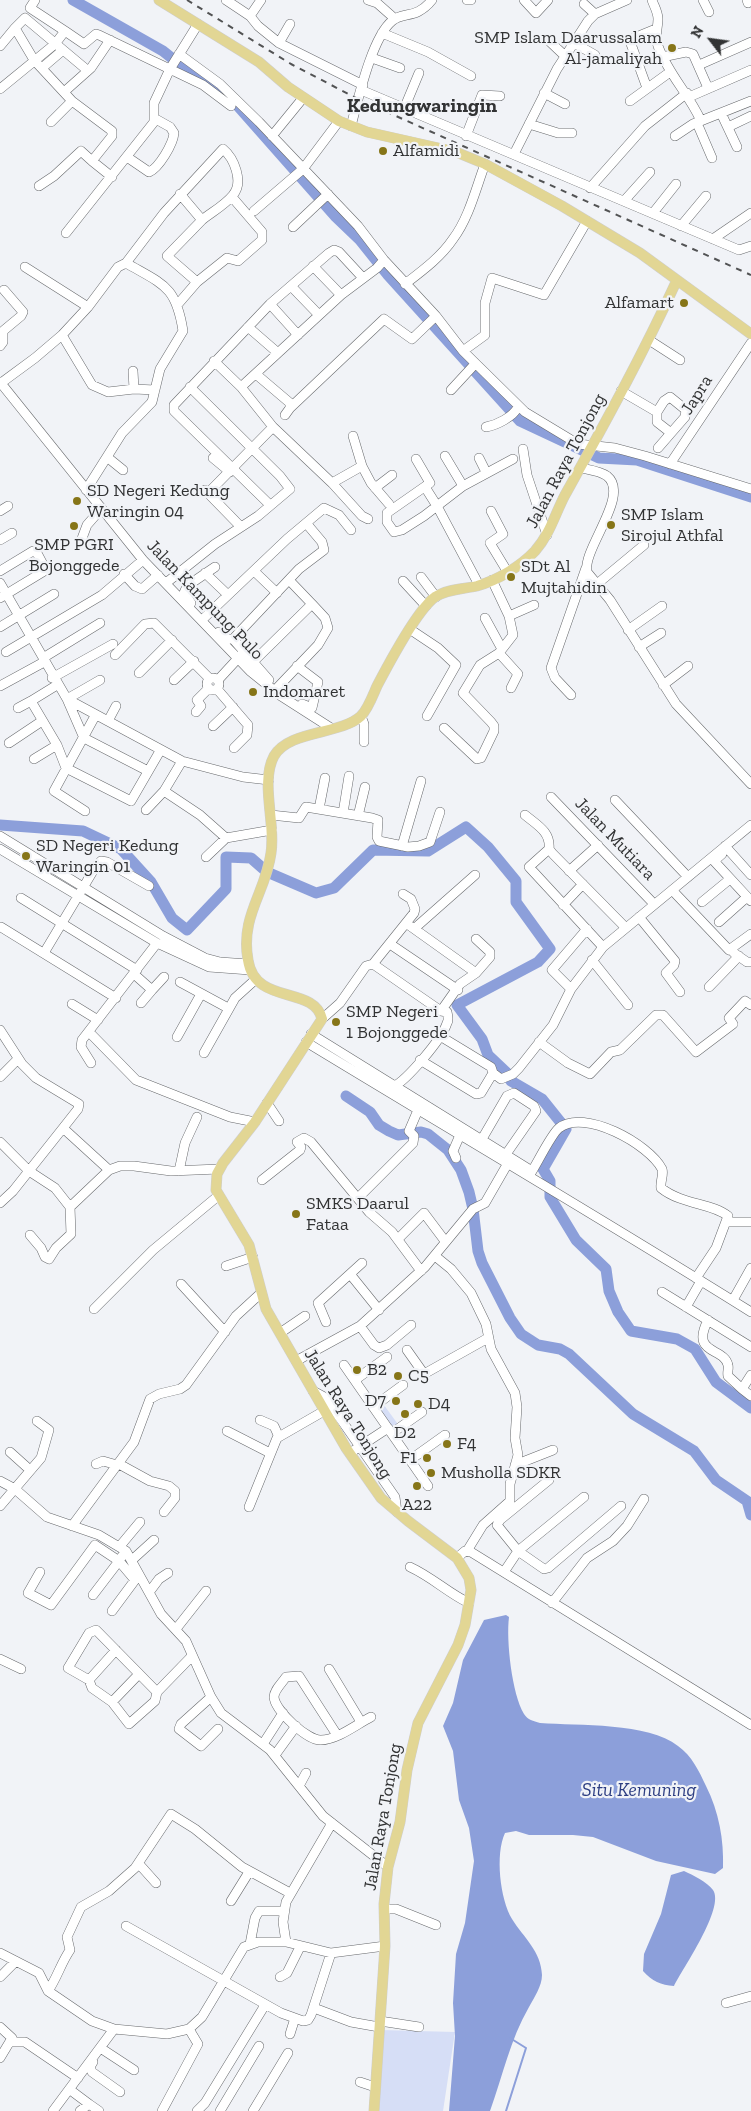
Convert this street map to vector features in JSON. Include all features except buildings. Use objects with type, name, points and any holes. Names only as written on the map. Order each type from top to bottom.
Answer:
[{"type":"main road","points":[[159,0],[259,62],[303,98],[339,121],[367,132],[456,152],[485,164],[587,221],[640,253],[751,334]]},
{"type":"main road","name":"Jalan Raya Tonjong","points":[[361,716],[426,606],[436,597],[492,580],[528,557],[547,535],[564,496],[649,340],[677,280]]},
{"type":"main road","points":[[218,1196],[215,1180],[219,1169],[253,1124],[322,1019],[320,1011],[314,1006],[297,998],[274,992],[252,971],[247,931],[251,910],[272,853],[269,780],[272,760],[280,749],[288,744],[361,716]]},
{"type":"main road","name":"Jalan Raya Tonjong","points":[[218,1196],[248,1245],[253,1257],[266,1309],[348,1450],[381,1498],[457,1558],[469,1578],[469,1602],[458,1645],[418,1723],[407,1770],[400,1822],[388,1866],[384,1909],[385,1946],[374,2111]]},
{"type":"street","points":[[35,0],[30,7],[33,10],[84,44],[98,34],[210,89],[232,106]]},
{"type":"street","points":[[226,0],[250,16],[258,26],[280,44],[404,109],[739,250],[751,246]]},
{"type":"street","points":[[250,16],[261,0]]},
{"type":"street","points":[[368,0],[377,3],[394,18]]},
{"type":"street","points":[[351,126],[362,87],[382,33],[394,18],[415,14],[432,0]]},
{"type":"street","points":[[524,0],[536,13],[548,0]]},
{"type":"street","points":[[652,0],[657,12],[656,40],[662,57],[670,72],[688,95],[712,158]]},
{"type":"street","points":[[703,0],[709,12]]},
{"type":"street","points":[[514,154],[544,93],[574,43],[595,14],[621,1]]},
{"type":"street","points":[[584,4],[595,14]]},
{"type":"street","points":[[0,46],[33,10]]},
{"type":"street","points":[[25,18],[87,70]]},
{"type":"street","points":[[66,233],[150,129],[154,118],[154,103],[170,68],[198,24]]},
{"type":"street","points":[[280,44],[290,24]]},
{"type":"street","points":[[15,28],[34,60],[72,101],[112,131],[112,136],[92,161]]},
{"type":"street","points":[[646,88],[631,44],[634,38],[656,29]]},
{"type":"street","points":[[0,89],[55,44],[65,31]]},
{"type":"street","points":[[382,33],[428,52],[471,76]]},
{"type":"street","points":[[546,38],[565,56]]},
{"type":"street","points":[[64,92],[94,64],[110,40]]},
{"type":"street","points":[[699,65],[751,42]]},
{"type":"street","points":[[574,43],[595,55]]},
{"type":"street","points":[[42,68],[63,50]]},
{"type":"street","points":[[662,57],[690,52],[699,65],[708,88]]},
{"type":"street","points":[[178,56],[220,84],[272,136],[324,200],[371,241],[381,264],[405,284],[432,320],[462,351],[472,368],[514,411],[578,444],[645,456],[751,489]]},
{"type":"street","points":[[372,58],[400,68]]},
{"type":"street","points":[[590,188],[645,126],[688,95],[751,70]]},
{"type":"street","points":[[404,109],[419,72]]},
{"type":"street","points":[[630,101],[670,72]]},
{"type":"street","points":[[544,93],[565,104]]},
{"type":"street","points":[[466,136],[482,96],[500,96]]},
{"type":"street","points":[[272,136],[303,98]]},
{"type":"street","points":[[51,122],[72,101]]},
{"type":"street","points":[[675,136],[699,122],[751,101]]},
{"type":"street","points":[[721,113],[737,147]]},
{"type":"street","points":[[728,127],[751,116]]},
{"type":"street","points":[[127,157],[149,172],[153,170],[169,146],[174,133],[170,127],[154,118]]},
{"type":"street","points":[[254,211],[300,172],[339,121]]},
{"type":"street","points":[[529,124],[558,133],[572,133]]},
{"type":"street","points":[[0,382],[41,354],[62,335],[88,307],[118,267],[126,263],[180,194],[223,149],[237,173],[237,189],[232,197],[202,220],[167,256],[198,282]]},
{"type":"street","points":[[40,186],[81,151],[112,177]]},
{"type":"street","points":[[405,284],[437,258],[453,240],[463,222],[485,164]]},
{"type":"street","points":[[624,201],[650,172]]},
{"type":"street","points":[[653,213],[676,184]]},
{"type":"street","points":[[180,194],[202,220]]},
{"type":"street","points":[[681,226],[706,196]]},
{"type":"street","points":[[178,304],[198,282],[227,258],[234,261],[243,258],[262,240],[262,232],[232,197]]},
{"type":"street","points":[[293,227],[324,200]]},
{"type":"street","points":[[713,239],[751,213]]},
{"type":"street","points":[[462,351],[485,335],[485,303],[492,278],[544,295],[587,221]]},
{"type":"street","points":[[268,507],[174,411],[174,405],[270,304],[329,252],[336,251],[363,278]]},
{"type":"street","points":[[86,490],[122,433],[149,406],[160,369],[182,331],[178,304],[161,284],[126,263]]},
{"type":"street","points":[[241,387],[257,375],[341,295],[381,264]]},
{"type":"street","points":[[313,266],[341,295]]},
{"type":"street","points":[[25,267],[70,293],[88,307]]},
{"type":"street","points":[[291,286],[319,316]]},
{"type":"street","points":[[0,346],[3,342],[3,331],[21,316],[23,312],[4,290]]},
{"type":"street","points":[[270,304],[298,335]]},
{"type":"street","points":[[257,375],[290,402],[288,412],[382,320],[386,320],[412,339],[432,320]]},
{"type":"street","points":[[248,327],[278,353]]},
{"type":"street","points":[[62,335],[85,371],[92,386],[108,392],[134,389],[155,390]]},
{"type":"street","points":[[649,340],[680,360]]},
{"type":"street","name":"Japra","points":[[670,464],[751,343]]},
{"type":"street","points":[[214,361],[241,387],[273,427],[332,482],[362,516],[368,519]]},
{"type":"street","points":[[451,390],[472,368]]},
{"type":"street","points":[[133,371],[134,389]]},
{"type":"street","name":"Jalan Kampung Pulo","points":[[0,382],[143,560],[281,696],[331,728]]},
{"type":"street","points":[[166,583],[215,544],[289,491],[289,487],[252,448],[190,387]]},
{"type":"street","points":[[621,391],[657,412]]},
{"type":"street","points":[[658,448],[684,417],[686,410],[670,397],[664,401],[657,412],[657,422],[670,433]]},
{"type":"street","points":[[486,427],[494,425],[514,411]]},
{"type":"street","points":[[241,527],[206,491],[231,470],[273,427]]},
{"type":"street","points":[[354,436],[362,466],[375,488],[389,504]]},
{"type":"street","points":[[523,449],[527,475],[547,535]]},
{"type":"street","points":[[445,456],[463,486]]},
{"type":"street","points":[[107,457],[123,470]]},
{"type":"street","points":[[213,458],[231,470]]},
{"type":"street","points":[[479,458],[486,472]]},
{"type":"street","points":[[428,485],[387,513],[387,522],[391,528],[397,532],[463,486],[513,459]]},
{"type":"street","points":[[416,460],[480,585]]},
{"type":"street","points":[[571,695],[555,678],[552,668],[586,568],[611,503],[613,485],[610,478],[603,473],[583,464]]},
{"type":"street","points":[[332,482],[362,466]]},
{"type":"street","points":[[375,488],[392,475]]},
{"type":"street","points":[[204,617],[306,523],[326,508],[339,515],[351,530]]},
{"type":"street","points":[[81,541],[87,524],[101,509]]},
{"type":"street","points":[[491,511],[503,534],[490,543],[507,571]]},
{"type":"street","points":[[233,639],[288,580],[324,550],[322,542],[306,523]]},
{"type":"street","points":[[0,540],[12,534]]},
{"type":"street","points":[[597,584],[644,545]]},
{"type":"street","points":[[0,572],[33,551],[37,553],[46,570],[3,596]]},
{"type":"street","points":[[6,652],[102,595],[124,574],[143,560]]},
{"type":"street","points":[[215,567],[187,586],[184,593],[223,636],[233,639]]},
{"type":"street","points":[[586,568],[610,600],[663,685],[684,714],[751,784]]},
{"type":"street","points":[[254,571],[277,593]]},
{"type":"street","points":[[205,573],[227,594]]},
{"type":"street","points":[[124,574],[135,586],[142,589],[158,575]]},
{"type":"street","points":[[422,577],[436,597]]},
{"type":"street","points":[[277,688],[318,645],[328,628],[325,618],[288,580]]},
{"type":"street","points":[[444,728],[474,757],[481,758],[494,726],[463,693],[480,665],[501,651],[517,637],[492,580]]},
{"type":"street","points":[[403,581],[426,606]]},
{"type":"street","points":[[0,583],[3,596],[19,614],[54,681],[67,699],[84,738],[148,771]]},
{"type":"street","points":[[0,627],[54,594]]},
{"type":"street","points":[[253,662],[312,604]]},
{"type":"street","points":[[509,616],[534,605]]},
{"type":"street","points":[[628,630],[662,606]]},
{"type":"street","points":[[485,618],[501,651],[518,674],[511,688]]},
{"type":"street","points":[[115,655],[149,622],[161,628],[194,661],[248,724],[249,730],[247,735],[234,748]]},
{"type":"street","points":[[0,686],[100,623]]},
{"type":"street","points":[[411,630],[438,648],[456,665],[427,716]]},
{"type":"street","points":[[639,647],[661,633]]},
{"type":"street","points":[[233,639],[241,655],[253,662],[277,688],[312,708],[318,682],[297,666]]},
{"type":"street","points":[[139,673],[172,640]]},
{"type":"street","points":[[18,708],[32,701],[54,681],[112,644]]},
{"type":"street","points":[[196,712],[201,706],[197,700],[241,655]]},
{"type":"street","points":[[174,680],[194,661]]},
{"type":"street","points":[[663,685],[688,666]]},
{"type":"street","points":[[67,699],[100,680]]},
{"type":"street","points":[[67,699],[95,716],[108,721],[160,751],[182,761],[243,777],[269,780]]},
{"type":"street","points":[[32,701],[57,745],[66,768],[131,801],[160,751]]},
{"type":"street","points":[[108,721],[116,706]]},
{"type":"street","points":[[212,726],[233,707]]},
{"type":"street","points":[[86,811],[54,793],[95,716]]},
{"type":"street","points":[[361,716],[364,724],[364,742]]},
{"type":"street","points":[[9,743],[42,721]]},
{"type":"street","points":[[34,759],[57,745]]},
{"type":"street","points":[[146,810],[164,791],[182,761]]},
{"type":"street","points":[[343,813],[349,776]]},
{"type":"street","points":[[318,809],[324,778]]},
{"type":"street","points":[[402,846],[421,781]]},
{"type":"street","points":[[358,816],[365,787]]},
{"type":"street","points":[[164,791],[200,815],[226,838]]},
{"type":"street","name":"Jalan Mutiara","points":[[551,797],[654,904]]},
{"type":"street","points":[[615,800],[686,881]]},
{"type":"street","points":[[271,815],[299,818],[304,807],[378,820],[377,837],[380,841],[402,846],[418,846],[429,844],[440,812]]},
{"type":"street","points":[[526,815],[546,833],[550,842],[549,849],[529,868],[603,947]]},
{"type":"street","points":[[686,881],[751,825]]},
{"type":"street","points":[[206,857],[226,838],[272,830]]},
{"type":"street","points":[[0,836],[163,936],[205,958],[252,971]]},
{"type":"street","points":[[569,871],[598,845]]},
{"type":"street","points":[[440,1036],[491,1067],[493,1073],[501,1079],[514,1074],[553,1025],[571,988],[603,947],[672,890],[714,861],[726,847]]},
{"type":"street","points":[[726,847],[751,875]]},
{"type":"street","points":[[0,849],[157,943],[209,967],[252,971]]},
{"type":"street","points":[[549,849],[625,927]]},
{"type":"street","points":[[44,953],[96,866],[104,861],[149,886]]},
{"type":"street","points":[[714,861],[749,899],[719,922]]},
{"type":"street","points":[[415,928],[475,875]]},
{"type":"street","points":[[702,902],[730,879]]},
{"type":"street","points":[[563,905],[582,884]]},
{"type":"street","points":[[672,890],[729,950],[751,962]]},
{"type":"street","points":[[322,1019],[340,1003],[366,966],[373,964],[416,909],[411,899],[404,894]]},
{"type":"street","points":[[21,898],[136,972],[152,990]]},
{"type":"street","points":[[639,917],[675,961],[666,973],[680,992]]},
{"type":"street","points":[[406,924],[415,928],[476,973]]},
{"type":"street","points":[[1,927],[116,998]]},
{"type":"street","points":[[571,988],[552,970],[587,929]]},
{"type":"street","points":[[729,950],[751,934]]},
{"type":"street","points":[[441,1011],[458,990],[460,984],[476,973],[491,954],[476,940]]},
{"type":"street","points":[[91,1063],[80,1044],[157,943]]},
{"type":"street","points":[[390,944],[458,990]]},
{"type":"street","points":[[709,987],[739,956]]},
{"type":"street","points":[[592,960],[628,1004]]},
{"type":"street","points":[[373,964],[441,1011],[447,1012],[448,1022],[440,1036],[397,1086],[386,1091]]},
{"type":"street","points":[[204,1053],[228,1008],[241,991],[252,971]]},
{"type":"street","points":[[141,1003],[164,977]]},
{"type":"street","points":[[180,982],[228,1008]]},
{"type":"street","points":[[177,1037],[201,994]]},
{"type":"street","points":[[539,1042],[568,1063],[590,1074],[613,1051],[620,1050],[652,1018],[660,1014],[696,1052],[734,1024],[730,1018],[744,1001],[751,1005]]},
{"type":"street","points":[[72,1004],[98,1020]]},
{"type":"street","points":[[0,1030],[18,1059],[36,1078],[79,1104],[78,1109],[63,1128],[0,1203]]},
{"type":"street","points":[[88,1032],[136,1080],[230,1117],[253,1124]]},
{"type":"street","points":[[309,1038],[397,1086],[482,1139],[505,1159]]},
{"type":"street","points":[[309,1038],[386,1091],[530,1174],[545,1188],[642,1243],[751,1312]]},
{"type":"street","points":[[0,1077],[18,1059]]},
{"type":"street","points":[[420,1060],[479,1094],[493,1073]]},
{"type":"street","points":[[296,1362],[360,1326],[421,1271],[435,1256],[444,1241],[473,1209],[485,1203],[505,1159],[536,1111],[534,1106],[514,1093],[507,1096],[482,1139]]},
{"type":"street","points":[[267,1103],[279,1121]]},
{"type":"street","points":[[358,1198],[412,1146],[412,1134],[418,1110]]},
{"type":"street","points":[[179,1171],[185,1143],[196,1117]]},
{"type":"street","points":[[530,1174],[560,1128],[574,1122],[602,1127],[617,1132],[638,1144],[661,1168],[663,1172],[661,1188],[682,1200],[726,1214],[728,1216],[716,1248],[698,1279],[686,1307]]},
{"type":"street","points":[[63,1128],[109,1170]]},
{"type":"street","points":[[456,1158],[453,1151],[460,1135]]},
{"type":"street","points":[[262,1180],[300,1150],[301,1147],[297,1142],[304,1138],[311,1142],[358,1198],[398,1239],[421,1271]]},
{"type":"street","points":[[1,1145],[29,1170],[55,1188],[70,1207],[71,1234],[56,1248],[49,1259],[45,1257],[41,1248],[30,1236]]},
{"type":"street","points":[[70,1207],[109,1170],[120,1166],[179,1171],[219,1169]]},
{"type":"street","points":[[94,1308],[153,1250],[218,1196]]},
{"type":"street","points":[[398,1239],[424,1213],[444,1241]]},
{"type":"street","points":[[726,1222],[751,1222]]},
{"type":"street","points":[[435,1256],[451,1269],[471,1293],[486,1324],[491,1349],[516,1398],[515,1438],[518,1455],[510,1484],[509,1505],[490,1517],[467,1551],[457,1558]]},
{"type":"street","points":[[226,1266],[253,1257]]},
{"type":"street","points":[[326,1322],[318,1303],[362,1263]]},
{"type":"street","points":[[733,1300],[751,1268]]},
{"type":"street","points":[[350,1274],[379,1310]]},
{"type":"street","points":[[181,1284],[225,1332]]},
{"type":"street","points":[[662,1292],[751,1347]]},
{"type":"street","points":[[72,1526],[139,1434],[146,1406],[150,1399],[159,1394],[183,1388],[239,1312],[261,1293]]},
{"type":"street","points":[[280,1333],[305,1316]]},
{"type":"street","points":[[708,1320],[702,1334],[705,1344],[725,1360],[728,1366],[728,1376],[751,1396]]},
{"type":"street","points":[[360,1326],[374,1346],[379,1348],[387,1345],[411,1325]]},
{"type":"street","points":[[408,1350],[424,1374],[488,1338]]},
{"type":"street","points":[[355,1380],[387,1356]]},
{"type":"street","points":[[344,1365],[428,1486]]},
{"type":"street","points":[[742,1389],[751,1375]]},
{"type":"street","points":[[373,1407],[402,1385]]},
{"type":"street","points":[[313,1391],[326,1398],[395,1496],[397,1512]]},
{"type":"street","points":[[248,1507],[270,1453],[279,1437],[324,1411]]},
{"type":"street","points":[[348,1450],[422,1412]]},
{"type":"street","points":[[260,1420],[274,1426],[279,1437]]},
{"type":"street","points":[[0,1506],[43,1455],[49,1432],[48,1428],[37,1422]]},
{"type":"street","points":[[227,1431],[270,1453]]},
{"type":"street","points":[[410,1460],[445,1435]]},
{"type":"street","points":[[515,1465],[553,1450]]},
{"type":"street","points":[[10,1452],[30,1470]]},
{"type":"street","points":[[96,1464],[103,1461],[118,1465],[150,1481],[169,1486],[175,1491],[176,1498],[164,1512]]},
{"type":"street","points":[[369,1480],[378,1474]]},
{"type":"street","points":[[549,1480],[497,1523],[501,1532],[518,1551],[542,1568],[548,1568],[621,1506]]},
{"type":"street","points":[[0,1481],[15,1489],[47,1517],[99,1535],[123,1549],[132,1560],[161,1614],[186,1641],[211,1697],[226,1719],[263,1744],[275,1755],[314,1806],[332,1823],[388,1866]]},
{"type":"street","points":[[504,1572],[518,1551],[584,1498]]},
{"type":"street","points":[[552,1603],[587,1558],[613,1541],[627,1526],[644,1499]]},
{"type":"street","points":[[93,1595],[119,1560],[123,1549],[140,1522]]},
{"type":"street","points":[[132,1560],[154,1540]]},
{"type":"street","points":[[40,1572],[28,1593],[51,1605],[95,1545],[119,1560],[135,1580],[112,1611]]},
{"type":"street","points":[[467,1551],[751,1724]]},
{"type":"street","points":[[410,1567],[429,1576],[453,1595],[469,1602]]},
{"type":"street","points":[[150,1592],[159,1579],[168,1573]]},
{"type":"street","points":[[176,1629],[206,1590]]},
{"type":"street","points":[[157,1692],[96,1630],[89,1633],[68,1668],[89,1680],[92,1688],[112,1702],[129,1724],[155,1701],[157,1692],[192,1656]]},
{"type":"street","points":[[89,1680],[116,1650]]},
{"type":"street","points":[[0,1658],[20,1669]]},
{"type":"street","points":[[329,1669],[361,1722]]},
{"type":"street","points":[[112,1702],[139,1674]]},
{"type":"street","points":[[337,1735],[297,1675],[286,1678],[275,1694],[276,1702],[283,1713],[307,1736],[317,1740],[328,1740],[371,1717]]},
{"type":"street","points":[[211,1697],[181,1724],[179,1729],[201,1746],[218,1729]]},
{"type":"street","points":[[263,1744],[283,1713]]},
{"type":"street","points":[[275,1755],[296,1726]]},
{"type":"street","points":[[299,1786],[306,1773]]},
{"type":"street","points":[[48,1991],[57,1977],[61,1963],[70,1950],[67,1937],[78,1912],[85,1904],[109,1891],[139,1864],[171,1814],[195,1829],[249,1872],[290,1893]]},
{"type":"street","points":[[286,1942],[283,1911],[290,1893],[332,1823]]},
{"type":"street","points":[[139,1864],[156,1883]]},
{"type":"street","points":[[231,1901],[249,1872]]},
{"type":"street","points":[[384,1909],[396,1910],[436,1925]]},
{"type":"street","points":[[250,1944],[255,1918],[259,1911],[283,1911]]},
{"type":"street","points":[[126,1926],[265,2005],[295,2018],[308,2020],[314,2008],[331,1953]]},
{"type":"street","points":[[0,1953],[39,1974],[48,1991],[84,2016],[115,2029],[167,2034],[189,2030],[202,2018],[244,1947],[250,1944],[258,1942],[286,1942],[300,1947],[331,1953],[385,1946]]},
{"type":"street","points":[[280,1977],[287,1973],[300,1947]]},
{"type":"street","points":[[0,1977],[15,1962]]},
{"type":"street","points":[[726,2003],[751,1996]]},
{"type":"street","points":[[197,2111],[205,2102],[265,2005]]},
{"type":"street","points":[[314,2008],[351,2022],[419,2027]]},
{"type":"street","points":[[290,2034],[295,2018]]},
{"type":"street","points":[[0,2027],[12,2035],[11,2042],[0,2058]]},
{"type":"street","points":[[115,2029],[90,2069],[120,2092]]},
{"type":"street","points":[[53,2111],[115,2029]]},
{"type":"street","points":[[162,2111],[198,2044],[189,2030]]},
{"type":"street","points":[[11,2042],[25,2042],[78,2078]]},
{"type":"street","points":[[221,2111],[260,2046]]},
{"type":"street","points":[[102,2049],[134,2070]]},
{"type":"street","points":[[253,2111],[288,2053]]},
{"type":"street","points":[[360,2082],[375,2087]]},
{"type":"street","points":[[73,2092],[99,2111]]},
{"type":"street","points":[[80,2111],[89,2104]]},
{"type":"shaded area","points":[[381,1401],[400,1427],[392,1433],[373,1407]]},
{"type":"shaded area","points":[[381,2030],[455,2032],[443,2111],[378,2111]]},
{"type":"water","name":"Situ Kemuning","points":[[506,1615],[509,1617],[509,1653],[513,1681],[524,1714],[531,1720],[540,1723],[631,1729],[665,1738],[678,1746],[695,1764],[711,1796],[723,1847],[723,1868],[715,1874],[656,1861],[593,1837],[529,1835],[516,1831],[505,1833],[500,1852],[500,1876],[504,1900],[512,1919],[539,1959],[542,1979],[522,2019],[490,2111],[449,2111],[455,2036],[453,2003],[456,1954],[465,1923],[474,1861],[469,1828],[459,1800],[453,1751],[443,1726],[453,1703],[463,1660],[484,1620]]},
{"type":"water","points":[[684,1871],[707,1884],[713,1890],[715,1899],[708,1924],[674,1986],[665,1985],[657,1982],[643,1971],[644,1954],[661,1914],[671,1875]]},
{"type":"waterway","points":[[73,0],[163,51],[183,67],[221,89]]},
{"type":"waterway","points":[[238,106],[336,217],[360,240],[388,275],[520,421],[599,458],[637,460],[751,497]]},
{"type":"waterway","points":[[0,825],[83,831],[121,849],[151,882],[172,918],[187,930],[226,889],[226,857],[251,858],[267,872],[316,893],[334,888],[373,850],[428,851],[466,827],[488,847],[516,881],[516,902],[550,949],[538,962],[457,1005],[482,1039],[488,1055],[506,1072],[511,1081],[542,1099],[566,1129],[543,1169],[550,1181],[550,1197],[576,1240],[606,1269],[609,1291],[618,1312],[631,1331],[677,1339],[695,1349],[716,1382],[751,1408]]},
{"type":"waterway","points":[[346,1096],[370,1112],[379,1125],[389,1131],[398,1135],[421,1132],[428,1134],[448,1150],[461,1170],[469,1192],[478,1251],[482,1263],[510,1318],[521,1334],[538,1345],[560,1349],[569,1354],[633,1414],[694,1451],[716,1480],[747,1501],[751,1515]]},
{"type":"waterway","points":[[506,2111],[526,2048],[510,2038]]},
{"type":"railway","points":[[187,0],[291,64],[358,99],[751,275]]},
{"type":"place","name":"SMP Islam Daarussalam Al-jamaliyah","points":[[672,48]]},
{"type":"place","name":"Alfamidi","points":[[383,151]]},
{"type":"place","name":"Alfamart","points":[[684,303]]},
{"type":"place","name":"SD Negeri Kedung Waringin 04","points":[[77,501]]},
{"type":"place","name":"SMP Islam Sirojul Athfal","points":[[611,525]]},
{"type":"place","name":"SMP PGRI Bojonggede","points":[[74,526]]},
{"type":"place","name":"SDt Al Mujtahidin","points":[[511,577]]},
{"type":"place","name":"Indomaret","points":[[253,692]]},
{"type":"place","name":"SD Negeri Kedung Waringin 01","points":[[26,856]]},
{"type":"place","name":"SMP Negeri 1 Bojonggede","points":[[336,1022]]},
{"type":"place","name":"SMKS Daarul Fataa","points":[[296,1214]]},
{"type":"place","name":"B2","points":[[357,1370]]},
{"type":"place","name":"C5","points":[[398,1376]]},
{"type":"place","name":"D7","points":[[396,1401]]},
{"type":"place","name":"D4","points":[[418,1404]]},
{"type":"place","name":"D2","points":[[405,1414]]},
{"type":"place","name":"F4","points":[[447,1444]]},
{"type":"place","name":"F1","points":[[427,1458]]},
{"type":"place","name":"Musholla SDKR","points":[[431,1473]]},
{"type":"place","name":"A22","points":[[417,1486]]},
{"type":"district","name":"Kedungwaringin","points":[[422,106]]}]
